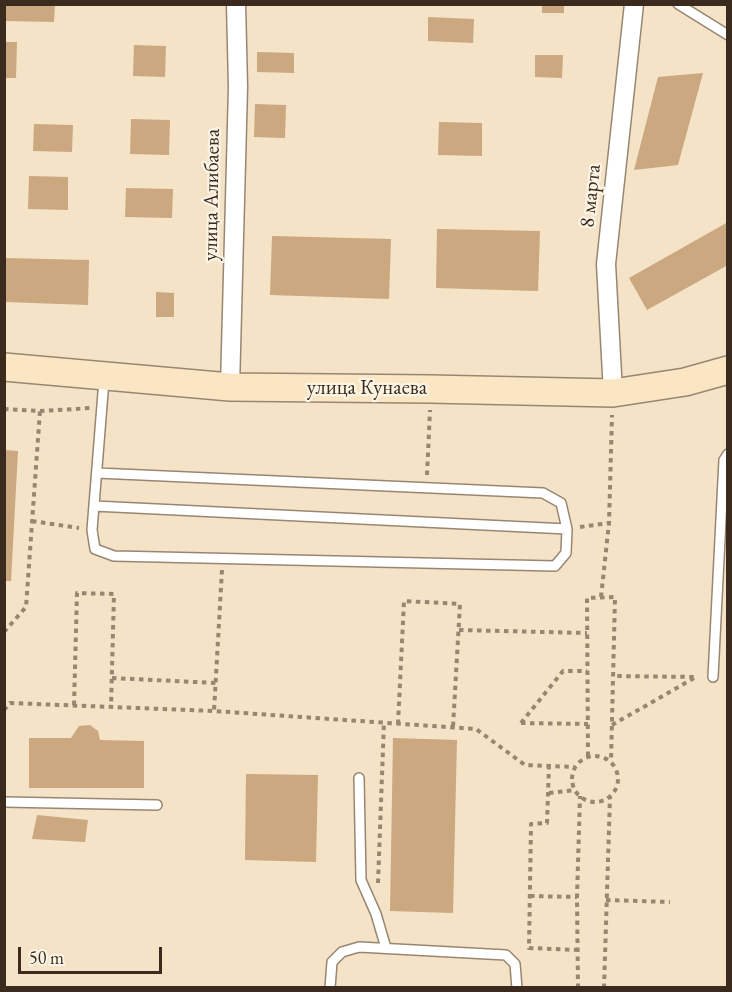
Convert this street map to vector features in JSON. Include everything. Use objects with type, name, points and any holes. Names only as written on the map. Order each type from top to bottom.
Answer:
[{"type":"street","name":"улица Алибаева","points":[[230,387],[238,87],[236,4]]},
{"type":"street","name":"8 марта","points":[[613,393],[606,264],[634,4]]},
{"type":"street","name":"улица Кунаева","points":[[4,367],[230,387],[613,393],[685,382],[728,370]]},
{"type":"lane","points":[[678,4],[728,35]]},
{"type":"lane","points":[[97,473],[543,493],[561,503],[567,529],[567,554],[555,566],[114,556],[95,549],[92,530],[104,376]]},
{"type":"lane","points":[[712,677],[724,460],[728,454]]},
{"type":"lane","points":[[94,506],[567,529]]},
{"type":"lane","points":[[359,778],[361,880],[376,915],[386,948]]},
{"type":"lane","points":[[4,802],[157,805]]},
{"type":"lane","points":[[330,987],[332,962],[342,952],[358,947],[506,955],[515,964],[516,987]]},
{"type":"path","points":[[427,487],[430,389]]},
{"type":"path","points":[[601,597],[609,523],[613,393]]},
{"type":"path","points":[[4,409],[40,411],[102,408]]},
{"type":"path","points":[[4,632],[26,608],[40,411]]},
{"type":"path","points":[[32,521],[92,530]]},
{"type":"path","points":[[567,529],[609,523]]},
{"type":"path","points":[[214,711],[222,558]]},
{"type":"path","points":[[74,705],[77,593],[114,594],[111,707]]},
{"type":"path","points":[[588,756],[587,598],[615,597],[611,761],[618,775],[616,791],[610,797],[595,802],[580,796],[572,782],[575,767],[580,760],[596,755],[611,761]]},
{"type":"path","points":[[398,724],[404,601],[460,604],[453,727]]},
{"type":"path","points":[[459,630],[587,633]]},
{"type":"path","points":[[587,671],[563,671],[521,723],[588,724]]},
{"type":"path","points":[[612,725],[696,677],[613,676]]},
{"type":"path","points":[[112,678],[216,683]]},
{"type":"path","points":[[4,710],[10,703],[74,705],[214,711],[476,729],[525,765],[575,767]]},
{"type":"path","points":[[376,915],[384,722]]},
{"type":"path","points":[[549,765],[547,823],[531,824],[529,948],[578,950]]},
{"type":"path","points":[[548,793],[575,790]]},
{"type":"path","points":[[578,987],[577,897],[580,796]]},
{"type":"path","points":[[604,987],[610,797]]},
{"type":"path","points":[[530,896],[577,897]]},
{"type":"path","points":[[606,900],[670,902]]},
{"type":"building","points":[[4,4],[55,4],[54,22],[4,21]]},
{"type":"building","points":[[542,4],[564,4],[564,13],[542,13]]},
{"type":"building","points":[[428,17],[474,19],[473,43],[428,41]]},
{"type":"building","points":[[4,42],[17,42],[16,78],[4,78]]},
{"type":"building","points":[[134,45],[166,46],[165,77],[133,76]]},
{"type":"building","points":[[257,52],[294,53],[294,73],[257,72]]},
{"type":"building","points":[[535,55],[563,55],[562,78],[535,77]]},
{"type":"building","points":[[703,73],[678,165],[634,170],[658,77]]},
{"type":"building","points":[[255,104],[286,105],[285,138],[254,137]]},
{"type":"building","points":[[131,119],[170,120],[169,155],[130,154]]},
{"type":"building","points":[[439,122],[482,123],[482,156],[438,155]]},
{"type":"building","points":[[34,124],[73,125],[72,152],[33,151]]},
{"type":"building","points":[[29,176],[68,177],[68,210],[28,209]]},
{"type":"building","points":[[126,188],[173,189],[172,218],[125,217]]},
{"type":"building","points":[[728,222],[728,265],[647,310],[629,278]]},
{"type":"building","points":[[437,229],[540,231],[538,291],[436,288]]},
{"type":"building","points":[[272,236],[391,239],[389,299],[270,295]]},
{"type":"building","points":[[5,258],[89,260],[88,305],[5,302]]},
{"type":"building","points":[[156,292],[174,293],[174,317],[156,317]]},
{"type":"building","points":[[4,450],[18,451],[11,581],[4,581]]},
{"type":"building","points":[[90,725],[98,731],[100,740],[144,741],[144,788],[29,788],[29,738],[71,738],[79,726]]},
{"type":"building","points":[[393,738],[457,740],[453,913],[390,911]]},
{"type":"building","points":[[246,774],[318,775],[316,862],[245,860]]},
{"type":"building","points":[[37,815],[88,820],[85,842],[32,839]]}]
